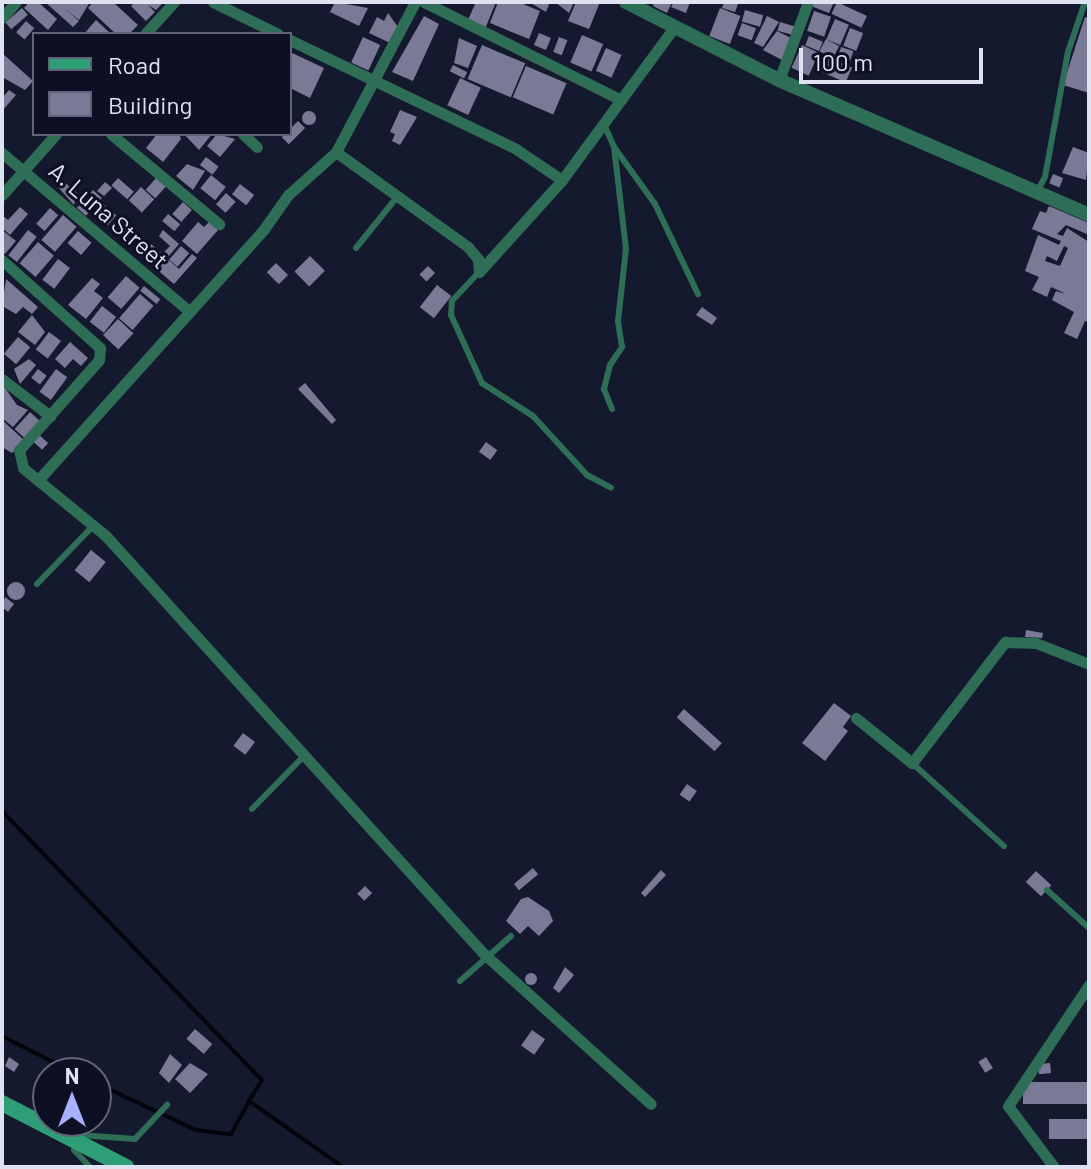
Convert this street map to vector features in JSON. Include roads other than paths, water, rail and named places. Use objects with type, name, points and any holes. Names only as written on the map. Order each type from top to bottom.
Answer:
[{"type":"main road","points":[[2,1103],[126,1167]]},
{"type":"street","points":[[2,18],[16,2]]},
{"type":"street","points":[[147,32],[174,2]]},
{"type":"street","points":[[213,2],[274,32]]},
{"type":"street","points":[[40,478],[264,229],[288,195],[336,152],[415,2]]},
{"type":"street","points":[[424,2],[621,100]]},
{"type":"street","points":[[626,2],[779,80],[1038,190],[1089,215]]},
{"type":"street","points":[[779,80],[808,2]]},
{"type":"street","points":[[479,272],[562,180],[675,26]]},
{"type":"street","points":[[292,41],[516,149],[562,180]]},
{"type":"street","points":[[2,195],[54,136]]},
{"type":"street","points":[[113,136],[219,224]]},
{"type":"street","points":[[245,136],[257,147]]},
{"type":"street","points":[[336,152],[468,247],[478,259],[479,272]]},
{"type":"street","name":"A. Luna Street","points":[[2,153],[188,310]]},
{"type":"street","points":[[2,260],[95,341],[99,360],[17,455],[23,468],[40,478],[92,527],[106,536],[489,959],[651,1104]]},
{"type":"street","points":[[2,379],[50,416]]},
{"type":"street","points":[[856,718],[912,763],[1005,642],[1036,643],[1089,664]]},
{"type":"street","points":[[1054,1167],[1008,1106],[1089,985]]},
{"type":"lane","points":[[1038,190],[1068,52],[1085,2]]},
{"type":"lane","points":[[603,122],[614,147],[655,204],[698,294]]},
{"type":"lane","points":[[612,409],[604,389],[610,365],[622,347],[618,321],[626,249],[614,147]]},
{"type":"lane","points":[[356,248],[397,197]]},
{"type":"lane","points":[[479,272],[452,301],[451,315],[482,383],[533,416],[587,475],[611,488]]},
{"type":"lane","points":[[37,584],[92,527]]},
{"type":"lane","points":[[252,809],[303,757]]},
{"type":"lane","points":[[912,763],[1004,846]]},
{"type":"lane","points":[[1047,890],[1089,928]]},
{"type":"lane","points":[[460,981],[489,959],[511,936]]},
{"type":"lane","points":[[90,1167],[74,1150],[74,1140],[87,1133],[123,1142],[144,1134],[165,1108]]},
{"type":"waterway","points":[[2,811],[262,1080],[249,1101]]},
{"type":"waterway","points":[[2,1036],[43,1057]]},
{"type":"waterway","points":[[112,1091],[196,1130],[231,1134],[249,1101],[343,1167]]}]
